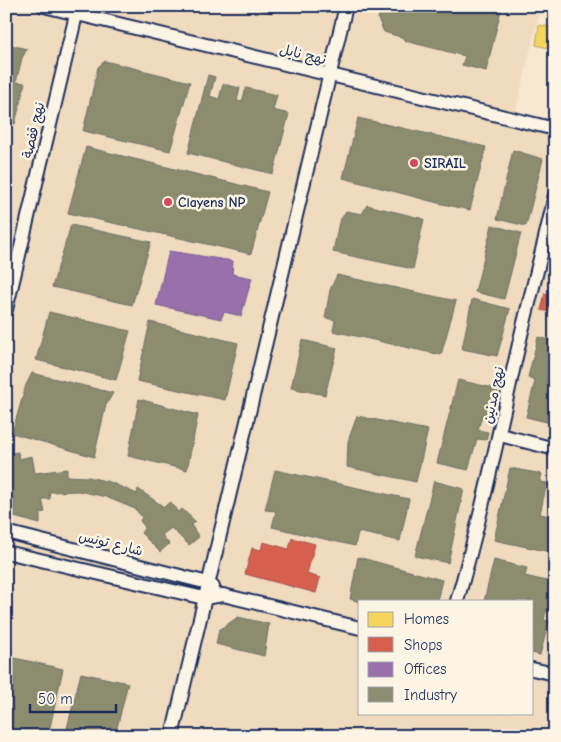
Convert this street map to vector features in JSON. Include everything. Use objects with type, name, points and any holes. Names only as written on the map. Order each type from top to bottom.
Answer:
[{"type":"street","name":"نهج نابل","points":[[44,6],[555,129]]},
{"type":"street","points":[[172,736],[346,6]]},
{"type":"street","name":"نهج قفصة","points":[[6,310],[76,15]]},
{"type":"street","name":"نهج مدنين","points":[[457,600],[472,552],[522,332],[551,227],[555,195]]},
{"type":"street","points":[[500,435],[555,449]]},
{"type":"street","name":"شارع تونس","points":[[6,532],[208,583]]},
{"type":"street","points":[[6,552],[204,598],[223,595],[358,628]]},
{"type":"street","points":[[208,583],[223,595]]},
{"type":"street","points":[[534,669],[555,674]]},
{"type":"shaded area","points":[[6,6],[541,6],[513,122],[555,132],[555,736],[6,736]]},
{"type":"building: Homes","points":[[539,25],[552,27],[548,48],[536,45]]},
{"type":"building: Shops","points":[[552,259],[555,260],[555,313],[541,310],[545,293],[548,294],[553,271],[550,271]]},
{"type":"building: Shops","points":[[292,538],[315,544],[307,574],[320,578],[316,593],[245,574],[252,548],[261,550],[263,542],[289,549]]},
{"type":"building: Offices","points":[[169,251],[233,261],[232,274],[252,278],[241,316],[224,312],[221,319],[156,305]]},
{"type":"building: Industry","points":[[246,6],[276,6],[273,13]]},
{"type":"building: Industry","points":[[381,6],[502,6],[486,71],[462,65],[465,56],[405,41],[404,38],[384,32],[378,19]]},
{"type":"building: Industry","points":[[6,44],[27,49],[22,58],[16,82],[25,83],[15,124],[6,122]]},
{"type":"building: Industry","points":[[105,61],[190,82],[170,151],[83,131],[98,67]]},
{"type":"building: Industry","points":[[208,75],[215,77],[210,96],[219,99],[223,84],[240,88],[237,101],[242,102],[246,88],[277,95],[273,110],[289,114],[273,174],[188,153]]},
{"type":"building: Industry","name":"SIRAIL","points":[[358,118],[486,147],[470,210],[343,178]]},
{"type":"building: Industry","name":"Clayens NP","points":[[86,147],[268,192],[251,254],[68,213]]},
{"type":"building: Industry","points":[[513,150],[543,159],[526,226],[497,219]]},
{"type":"building: Industry","points":[[367,205],[424,219],[413,269],[333,252],[339,222],[346,211],[362,214]]},
{"type":"building: Industry","points":[[71,225],[151,242],[132,305],[52,287]]},
{"type":"building: Industry","points":[[492,225],[521,233],[504,299],[475,292]]},
{"type":"building: Industry","points":[[337,275],[456,301],[441,355],[333,331],[335,320],[325,318],[330,290]]},
{"type":"building: Industry","points":[[472,299],[510,309],[497,356],[462,349]]},
{"type":"building: Industry","points":[[49,312],[130,331],[116,380],[36,360]]},
{"type":"building: Industry","points":[[150,322],[238,343],[225,400],[137,381]]},
{"type":"building: Industry","points":[[538,337],[555,341],[555,424],[526,417],[535,381],[528,377]]},
{"type":"building: Industry","points":[[302,340],[337,348],[325,395],[291,388]]},
{"type":"building: Industry","points":[[32,373],[113,393],[106,405],[94,457],[12,433],[26,385]]},
{"type":"building: Industry","points":[[458,380],[498,389],[491,417],[482,415],[478,430],[488,432],[486,440],[477,439],[468,470],[437,463]]},
{"type":"building: Industry","points":[[139,399],[198,415],[187,470],[128,456]]},
{"type":"building: Industry","points":[[357,416],[428,430],[416,482],[347,467],[348,441]]},
{"type":"building: Industry","points":[[18,452],[19,459],[32,456],[35,473],[67,469],[67,476],[88,477],[110,482],[137,494],[138,489],[164,507],[170,502],[178,512],[182,509],[196,522],[191,525],[199,537],[189,545],[171,528],[162,535],[169,544],[160,552],[141,533],[145,527],[140,521],[142,517],[135,509],[106,497],[79,491],[49,492],[50,499],[42,499],[45,512],[40,513],[40,524],[7,515],[11,508],[6,504],[6,486],[10,483],[6,476],[6,454]]},
{"type":"building: Industry","points":[[510,468],[542,474],[540,482],[547,483],[540,514],[555,517],[555,553],[494,540]]},
{"type":"building: Industry","points":[[275,470],[409,499],[400,541],[358,532],[355,546],[272,527],[276,511],[265,510]]},
{"type":"building: Industry","points":[[434,481],[464,489],[448,563],[415,556]]},
{"type":"building: Industry","points":[[358,557],[442,580],[437,600],[358,601],[350,599]]},
{"type":"building: Industry","points":[[494,560],[527,568],[525,576],[555,583],[555,593],[550,612],[546,611],[544,620],[549,621],[540,655],[534,654],[534,600],[484,600]]},
{"type":"building: Industry","points":[[238,617],[269,624],[264,656],[216,644],[219,630]]},
{"type":"building: Industry","points":[[6,656],[63,669],[48,736],[6,736]]},
{"type":"building: Industry","points":[[81,673],[128,683],[115,736],[65,736]]},
{"type":"building: Industry","points":[[555,699],[555,724],[552,724],[550,721]]},
{"type":"place","name":"SIRAIL","points":[[414,163]]},
{"type":"place","name":"Clayens NP","points":[[168,202]]}]
